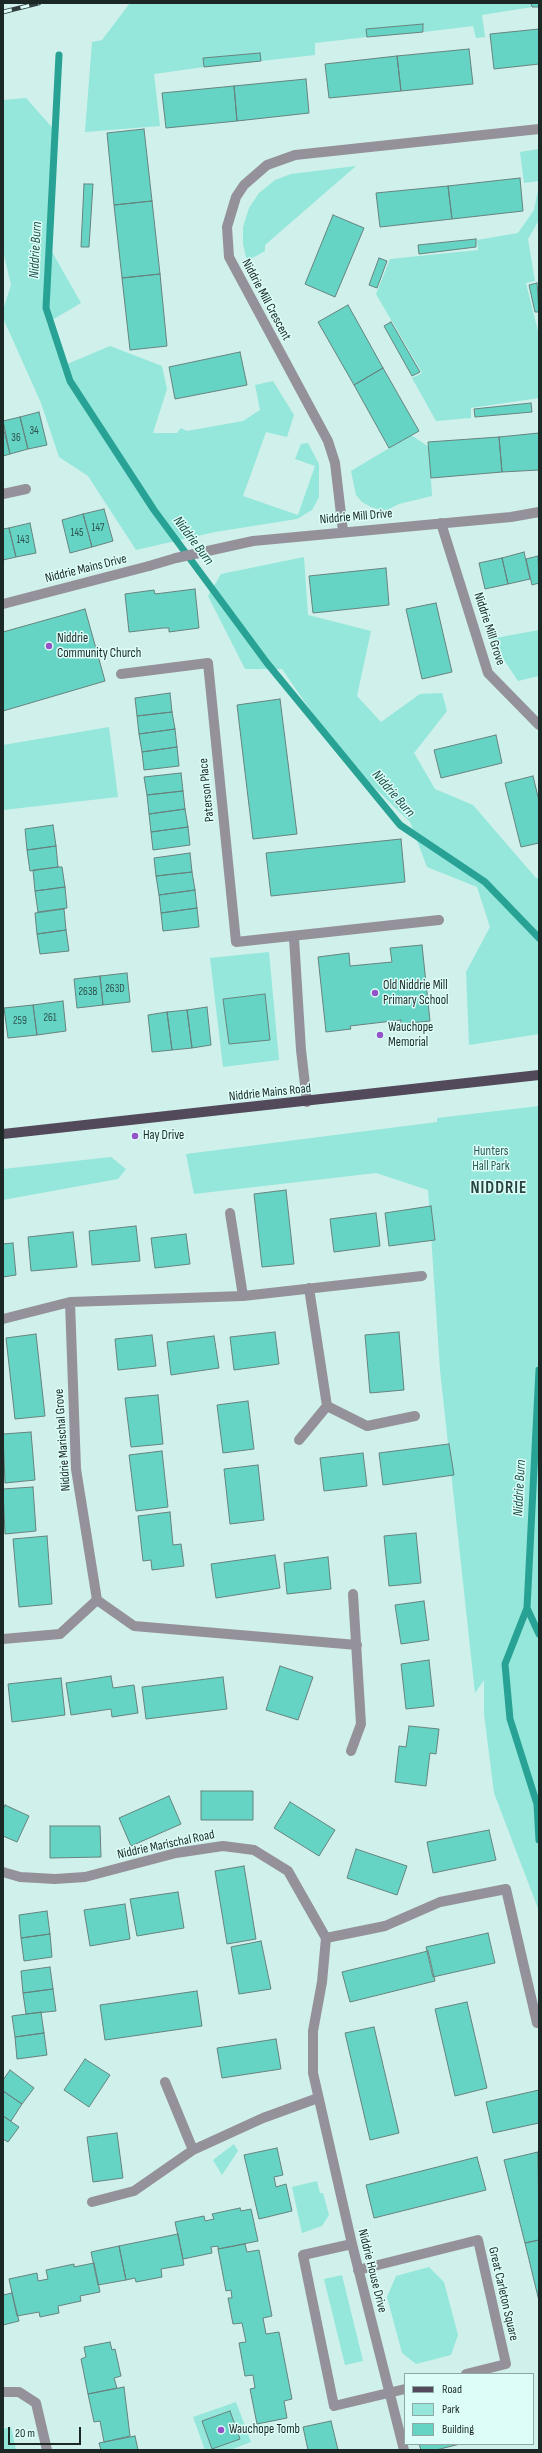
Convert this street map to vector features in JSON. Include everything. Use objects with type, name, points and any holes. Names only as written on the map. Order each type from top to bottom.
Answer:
[{"type":"main road","name":"Niddrie Mains Road","points":[[3,1134],[307,1102],[539,1075]]},
{"type":"street","name":"Niddrie Mill Crescent","points":[[343,531],[335,463],[328,441],[235,272],[229,257],[227,227],[236,197],[244,185],[267,165],[295,155],[539,129]]},
{"type":"street","points":[[3,494],[26,489]]},
{"type":"street","name":"Niddrie Mill Drive","points":[[176,558],[253,541],[539,512]]},
{"type":"street","name":"Niddrie Mill Grove","points":[[441,523],[488,673],[539,725]]},
{"type":"street","name":"Niddrie Mains Drive","points":[[3,604],[176,558]]},
{"type":"street","name":"Paterson Place","points":[[121,674],[208,663],[236,942],[294,938],[439,920]]},
{"type":"street","points":[[294,938],[301,1050],[307,1102]]},
{"type":"street","points":[[230,1213],[243,1296]]},
{"type":"street","points":[[3,1319],[70,1302],[243,1296],[422,1276]]},
{"type":"street","points":[[299,1440],[327,1406],[309,1288]]},
{"type":"street","name":"Niddrie Marischal Grove","points":[[70,1302],[76,1469],[97,1600]]},
{"type":"street","points":[[327,1406],[367,1426],[415,1416]]},
{"type":"street","points":[[351,1751],[361,1724],[353,1594]]},
{"type":"street","points":[[3,1639],[60,1634],[97,1600],[134,1626],[357,1644]]},
{"type":"street","name":"Niddrie Marischal Road","points":[[3,1872],[20,1877],[55,1880],[85,1877],[176,1853],[216,1847],[254,1850],[288,1872],[326,1938]]},
{"type":"street","points":[[326,1938],[385,1926],[440,1902],[506,1889],[537,2023]]},
{"type":"street","name":"Niddrie House Drive","points":[[326,1938],[322,1982],[313,2031],[313,2073],[358,2270],[404,2450]]},
{"type":"street","points":[[165,2082],[193,2150]]},
{"type":"street","points":[[92,2202],[134,2191],[193,2150],[263,2118],[318,2098]]},
{"type":"street","name":"Great Carleton Square","points":[[358,2270],[478,2240],[506,2364],[470,2373]]},
{"type":"street","points":[[352,2244],[303,2255],[334,2406],[404,2389]]},
{"type":"street","points":[[3,2392],[19,2392],[36,2403],[47,2450]]},
{"type":"green space","points":[[130,3],[531,3],[532,7],[482,15],[485,37],[476,38],[473,26],[424,32],[423,24],[366,29],[367,37],[315,43],[315,55],[261,61],[259,53],[203,58],[204,67],[154,74],[160,126],[85,132],[92,42],[102,40]]},
{"type":"green space","points":[[26,98],[57,133],[51,250],[81,303],[47,323],[65,365],[110,346],[162,366],[167,389],[153,433],[177,433],[181,428],[187,431],[243,421],[260,410],[255,385],[273,381],[294,415],[287,437],[266,432],[243,496],[298,515],[315,466],[295,459],[301,444],[308,443],[319,464],[319,497],[312,510],[297,519],[215,532],[136,550],[88,476],[59,457],[41,403],[3,318],[3,310],[11,285],[3,251],[3,100]]},
{"type":"green space","points":[[539,149],[539,181],[524,183],[520,152]]},
{"type":"green space","points":[[356,166],[265,245],[265,251],[247,261],[243,244],[243,227],[249,208],[259,193],[275,180],[291,174]]},
{"type":"green space","points":[[539,185],[539,220],[528,239],[535,281],[526,283],[539,335],[539,398],[471,408],[471,418],[436,421],[412,378],[422,373],[376,294],[390,259],[478,250],[477,240],[518,233],[534,210]]},
{"type":"green space","points":[[411,435],[429,447],[432,496],[399,504],[385,511],[371,507],[362,502],[356,495],[351,471]]},
{"type":"green space","points":[[304,557],[308,615],[371,631],[357,696],[381,722],[420,694],[442,693],[447,711],[414,753],[435,789],[473,805],[536,878],[539,878],[539,1034],[469,1045],[466,972],[490,927],[477,887],[427,867],[410,822],[342,756],[282,669],[245,669],[208,596],[221,574]]},
{"type":"green space","points":[[539,630],[539,676],[518,681],[490,639]]},
{"type":"green space","points":[[109,727],[118,797],[3,810],[3,745]]},
{"type":"green space","points":[[269,952],[279,1060],[223,1067],[210,958]],"holes":[[[265,994],[270,1039],[229,1044],[223,999]]]},
{"type":"green space","name":"Hunters Hall Park","points":[[539,1106],[539,1911],[494,1793],[484,1714],[484,1680],[475,1693],[440,1370],[428,1190],[376,1173],[194,1194],[186,1154],[437,1122],[437,1118]]},
{"type":"green space","points":[[111,1157],[126,1169],[118,1179],[3,1200],[3,1169]]},
{"type":"green space","points":[[234,2144],[238,2151],[222,2175],[213,2160]]},
{"type":"green space","points":[[317,2181],[320,2193],[323,2193],[329,2215],[322,2226],[302,2233],[292,2187]]},
{"type":"green space","points":[[429,2267],[444,2282],[458,2335],[451,2355],[416,2364],[402,2353],[387,2297],[396,2276]]},
{"type":"green space","points":[[342,2275],[363,2361],[345,2365],[324,2279]]},
{"type":"green space","points":[[236,2402],[251,2442],[230,2450],[205,2450],[193,2417]]},
{"type":"green space","points":[[11,2427],[16,2450],[3,2450],[3,2429]]},
{"type":"building","points":[[531,3],[539,3],[539,7],[532,7]]},
{"type":"building","points":[[423,24],[423,32],[367,37],[366,29]]},
{"type":"building","points":[[539,29],[539,64],[494,69],[490,34]]},
{"type":"building","points":[[469,49],[473,84],[401,91],[397,56]]},
{"type":"building","points":[[260,53],[261,61],[204,67],[203,58]]},
{"type":"building","points":[[397,56],[401,91],[329,98],[325,64]]},
{"type":"building","points":[[306,79],[309,113],[237,121],[234,86]]},
{"type":"building","points":[[234,86],[237,121],[166,128],[162,93]]},
{"type":"building","points":[[144,129],[152,201],[114,205],[107,133]]},
{"type":"building","points":[[520,178],[523,211],[452,219],[448,186]]},
{"type":"building","points":[[84,184],[93,184],[89,247],[81,247]]},
{"type":"building","points":[[448,186],[452,219],[380,227],[376,193]]},
{"type":"building","points":[[152,201],[160,274],[122,278],[114,205]]},
{"type":"building","points":[[333,215],[364,228],[335,297],[305,284]]},
{"type":"building","points":[[476,239],[476,247],[419,254],[418,245]]},
{"type":"building","points":[[379,258],[387,261],[377,288],[369,285]]},
{"type":"building","points":[[160,274],[167,346],[130,350],[122,278]]},
{"type":"building","points":[[537,283],[539,312],[535,312],[529,285]]},
{"type":"building","points":[[348,305],[383,368],[354,385],[318,322]]},
{"type":"building","points":[[391,322],[420,372],[412,376],[384,326]]},
{"type":"building","points":[[240,352],[247,385],[175,399],[169,367]]},
{"type":"building","points":[[383,368],[419,431],[389,448],[354,385]]},
{"type":"building","points":[[531,403],[532,412],[475,417],[474,409]]},
{"type":"building","points":[[39,412],[47,445],[28,449],[20,417]]},
{"type":"building","points":[[20,417],[28,449],[10,454],[3,421]]},
{"type":"building","points":[[3,427],[10,454],[3,456]]},
{"type":"building","points":[[539,433],[539,470],[502,472],[499,437]]},
{"type":"building","points":[[499,437],[502,472],[431,478],[428,442]]},
{"type":"building","points":[[104,509],[113,541],[92,547],[83,514]]},
{"type":"building","points":[[83,514],[92,547],[70,553],[62,520]]},
{"type":"building","points":[[30,523],[36,553],[16,557],[9,528]]},
{"type":"building","points":[[9,528],[16,557],[3,560],[3,529]]},
{"type":"building","points":[[524,552],[530,579],[508,584],[502,558]]},
{"type":"building","points":[[538,556],[539,583],[532,585],[526,559]]},
{"type":"building","points":[[502,558],[508,584],[485,589],[479,563]]},
{"type":"building","points":[[386,568],[389,605],[313,613],[309,576]]},
{"type":"building","points":[[195,589],[199,628],[169,632],[169,628],[163,628],[129,632],[125,594],[154,590],[155,594]]},
{"type":"building","points":[[436,603],[452,672],[422,679],[406,609]]},
{"type":"building","name":"Niddrie Community Church","points":[[85,609],[105,681],[3,711],[3,632]]},
{"type":"building","points":[[170,693],[172,712],[137,716],[135,698]]},
{"type":"building","points":[[280,699],[297,834],[253,839],[237,705]]},
{"type":"building","points":[[172,712],[175,729],[139,734],[137,716]]},
{"type":"building","points":[[175,729],[177,747],[142,752],[139,734]]},
{"type":"building","points":[[496,735],[502,763],[441,778],[434,750]]},
{"type":"building","points":[[177,747],[179,766],[144,770],[142,752]]},
{"type":"building","points":[[181,773],[183,791],[147,795],[144,777]]},
{"type":"building","points":[[533,776],[539,801],[539,843],[521,847],[505,783]]},
{"type":"building","points":[[183,791],[185,809],[149,814],[147,795]]},
{"type":"building","points":[[185,809],[188,827],[151,832],[149,814]]},
{"type":"building","points":[[53,825],[56,846],[27,850],[25,829]]},
{"type":"building","points":[[188,827],[190,845],[153,850],[151,832]]},
{"type":"building","points":[[401,839],[405,882],[271,896],[266,853]]},
{"type":"building","points":[[56,846],[58,867],[30,871],[27,850]]},
{"type":"building","points":[[190,853],[192,872],[156,876],[154,858]]},
{"type":"building","points":[[62,867],[65,887],[35,891],[33,870]]},
{"type":"building","points":[[192,872],[195,890],[159,895],[156,876]]},
{"type":"building","points":[[65,887],[67,908],[38,912],[35,891]]},
{"type":"building","points":[[195,890],[197,908],[161,913],[159,895]]},
{"type":"building","points":[[197,908],[199,927],[163,931],[161,913]]},
{"type":"building","points":[[64,909],[66,930],[37,934],[35,913]]},
{"type":"building","points":[[66,930],[69,951],[40,954],[37,934]]},
{"type":"building","name":"Old Niddrie Mill Primary School","points":[[422,945],[430,1021],[401,1024],[401,1020],[350,1026],[351,1029],[326,1032],[318,957],[349,953],[350,966],[392,962],[390,948]]},
{"type":"building","points":[[127,973],[130,1002],[103,1005],[100,976]]},
{"type":"building","points":[[100,976],[103,1005],[77,1008],[74,979]]},
{"type":"building","points":[[265,994],[270,1040],[229,1044],[223,999]]},
{"type":"building","points":[[63,1001],[66,1031],[37,1035],[33,1005]]},
{"type":"building","points":[[33,1005],[37,1035],[8,1038],[4,1008]]},
{"type":"building","points":[[207,1007],[211,1045],[192,1048],[187,1010]]},
{"type":"building","points":[[187,1010],[192,1048],[172,1050],[167,1012]]},
{"type":"building","points":[[167,1012],[172,1050],[152,1052],[148,1015]]},
{"type":"building","points":[[286,1190],[294,1264],[262,1267],[254,1194]]},
{"type":"building","points":[[431,1206],[435,1240],[389,1246],[385,1213]]},
{"type":"building","points":[[376,1213],[380,1246],[334,1252],[330,1219]]},
{"type":"building","points":[[136,1226],[140,1261],[92,1265],[89,1231]]},
{"type":"building","points":[[73,1232],[77,1267],[31,1271],[28,1237]]},
{"type":"building","points":[[186,1234],[190,1264],[155,1268],[151,1238]]},
{"type":"building","points":[[13,1243],[16,1275],[3,1277],[3,1244]]},
{"type":"building","points":[[275,1332],[279,1364],[234,1370],[230,1337]]},
{"type":"building","points":[[399,1332],[404,1390],[370,1393],[365,1335]]},
{"type":"building","points":[[36,1334],[45,1416],[15,1419],[6,1338]]},
{"type":"building","points":[[152,1335],[156,1366],[118,1370],[115,1339]]},
{"type":"building","points":[[214,1336],[219,1368],[171,1375],[167,1342]]},
{"type":"building","points":[[158,1395],[163,1444],[131,1447],[125,1398]]},
{"type":"building","points":[[248,1401],[254,1449],[223,1453],[217,1405]]},
{"type":"building","points":[[31,1432],[35,1480],[5,1483],[3,1434]]},
{"type":"building","points":[[449,1444],[454,1475],[383,1485],[379,1453]]},
{"type":"building","points":[[162,1451],[168,1507],[136,1511],[129,1455]]},
{"type":"building","points":[[363,1453],[367,1486],[324,1491],[320,1458]]},
{"type":"building","points":[[258,1465],[264,1520],[230,1524],[224,1469]]},
{"type":"building","points":[[33,1487],[36,1531],[5,1534],[3,1489]]},
{"type":"building","points":[[170,1512],[173,1545],[181,1544],[184,1566],[152,1570],[151,1560],[143,1561],[138,1516]]},
{"type":"building","points":[[416,1533],[421,1583],[389,1586],[384,1536]]},
{"type":"building","points":[[47,1536],[52,1604],[19,1607],[13,1539]]},
{"type":"building","points":[[275,1555],[280,1588],[216,1598],[211,1564]]},
{"type":"building","points":[[328,1557],[331,1589],[287,1594],[284,1563]]},
{"type":"building","points":[[424,1601],[429,1640],[401,1644],[395,1605]]},
{"type":"building","points":[[429,1660],[434,1706],[406,1709],[401,1664]]},
{"type":"building","points":[[280,1666],[313,1677],[298,1720],[266,1710]]},
{"type":"building","points":[[111,1676],[113,1688],[134,1685],[138,1713],[112,1717],[111,1709],[71,1715],[66,1683]]},
{"type":"building","points":[[223,1677],[227,1709],[146,1719],[142,1687]]},
{"type":"building","points":[[61,1678],[65,1715],[12,1722],[8,1684]]},
{"type":"building","points":[[409,1726],[439,1729],[436,1754],[430,1753],[426,1786],[395,1782],[399,1746],[406,1747]]},
{"type":"building","points":[[201,1791],[253,1791],[253,1820],[201,1820]]},
{"type":"building","points":[[169,1796],[181,1824],[131,1846],[119,1818]]},
{"type":"building","points":[[290,1802],[335,1830],[319,1856],[274,1828]]},
{"type":"building","points":[[5,1805],[29,1816],[17,1842],[3,1836],[3,1810]]},
{"type":"building","points":[[50,1826],[100,1826],[101,1857],[50,1858]]},
{"type":"building","points":[[489,1830],[496,1860],[433,1873],[427,1842]]},
{"type":"building","points":[[356,1849],[407,1866],[397,1895],[347,1878]]},
{"type":"building","points":[[244,1866],[256,1939],[227,1944],[215,1871]]},
{"type":"building","points":[[178,1892],[184,1928],[137,1936],[130,1899]]},
{"type":"building","points":[[125,1904],[130,1939],[90,1946],[84,1910]]},
{"type":"building","points":[[47,1911],[50,1934],[21,1938],[19,1915]]},
{"type":"building","points":[[488,1933],[495,1963],[433,1977],[426,1947]]},
{"type":"building","points":[[50,1934],[52,1957],[24,1961],[21,1938]]},
{"type":"building","points":[[261,1941],[271,1989],[239,1994],[231,1947]]},
{"type":"building","points":[[428,1951],[435,1981],[350,2002],[342,1972]]},
{"type":"building","points":[[50,1967],[53,1989],[23,1993],[21,1971]]},
{"type":"building","points":[[53,1989],[56,2011],[26,2014],[23,1993]]},
{"type":"building","points":[[197,1991],[202,2026],[105,2040],[100,2005]]},
{"type":"building","points":[[467,2002],[487,2088],[455,2096],[435,2009]]},
{"type":"building","points":[[41,2012],[44,2033],[15,2037],[12,2016]]},
{"type":"building","points":[[374,2027],[399,2133],[370,2140],[345,2033]]},
{"type":"building","points":[[44,2033],[47,2055],[17,2059],[15,2037]]},
{"type":"building","points":[[276,2039],[281,2069],[222,2078],[217,2048]]},
{"type":"building","points":[[85,2059],[110,2075],[89,2107],[64,2090]]},
{"type":"building","points":[[10,2070],[34,2088],[22,2104],[3,2091],[3,2080]]},
{"type":"building","points":[[539,2090],[539,2123],[493,2133],[486,2102]]},
{"type":"building","points":[[3,2091],[22,2104],[11,2121],[3,2116]]},
{"type":"building","points":[[3,2116],[19,2127],[8,2142],[3,2139]]},
{"type":"building","points":[[117,2133],[123,2178],[93,2182],[87,2137]]},
{"type":"building","points":[[277,2148],[283,2175],[274,2177],[276,2187],[286,2184],[292,2211],[259,2219],[244,2155]]},
{"type":"building","points":[[538,2152],[539,2240],[525,2243],[504,2160]]},
{"type":"building","points":[[477,2157],[486,2190],[374,2218],[366,2185]]},
{"type":"building","points":[[240,2208],[241,2211],[251,2209],[258,2241],[218,2249],[218,2246],[211,2247],[212,2253],[183,2259],[175,2222],[204,2216],[205,2221],[214,2219],[212,2214]]},
{"type":"building","points":[[178,2234],[184,2265],[161,2269],[162,2277],[136,2282],[135,2278],[126,2280],[119,2246]]},
{"type":"building","points":[[539,2240],[539,2301],[525,2243]]},
{"type":"building","points":[[245,2244],[247,2252],[259,2250],[272,2316],[263,2318],[266,2334],[279,2332],[292,2399],[284,2401],[287,2418],[257,2424],[250,2389],[255,2388],[253,2375],[245,2376],[239,2343],[246,2342],[242,2323],[233,2324],[228,2298],[232,2298],[231,2290],[226,2291],[218,2249]]},
{"type":"building","points":[[119,2246],[126,2280],[98,2285],[91,2252]]},
{"type":"building","points":[[94,2263],[100,2292],[80,2296],[81,2301],[58,2306],[59,2313],[40,2317],[39,2312],[17,2316],[9,2279],[37,2273],[38,2281],[48,2279],[46,2270],[74,2264],[74,2267]]},
{"type":"building","points":[[12,2293],[19,2321],[3,2325],[3,2295]]},
{"type":"building","points":[[110,2342],[112,2350],[115,2349],[121,2376],[114,2378],[117,2388],[88,2394],[81,2359],[86,2357],[84,2347]]},
{"type":"building","points":[[124,2387],[130,2436],[104,2442],[100,2421],[94,2422],[88,2394]]},
{"type":"building","name":"Wauchope Tomb","points":[[230,2411],[240,2439],[212,2449],[202,2421]]},
{"type":"building","points":[[331,2421],[338,2450],[308,2450],[303,2427]]},
{"type":"building","points":[[135,2436],[138,2450],[101,2450],[99,2443]]},
{"type":"building","points":[[419,2445],[456,2445],[436,2450],[421,2450]]},
{"type":"waterway","name":"Niddrie Burn","points":[[59,55],[46,308],[70,381],[154,510],[267,663],[400,825],[485,882],[539,938]]},
{"type":"waterway","name":"Niddrie Burn","points":[[539,1370],[527,1608],[505,1664],[510,1719],[537,1804],[539,1840]]},
{"type":"waterway","name":"Niddrie Burn","points":[[527,1608],[539,1634]]},
{"type":"railway","points":[[3,12],[39,3]]},
{"type":"place","name":"Niddrie Community Church","points":[[49,646]]},
{"type":"place","name":"Old Niddrie Mill Primary School","points":[[375,993]]},
{"type":"place","name":"Wauchope Memorial","points":[[380,1035]]},
{"type":"place","name":"Hay Drive","points":[[135,1136]]},
{"type":"place","name":"Wauchope Tomb","points":[[221,2430]]},
{"type":"district","name":"NIDDRIE","points":[[499,1189]]}]
